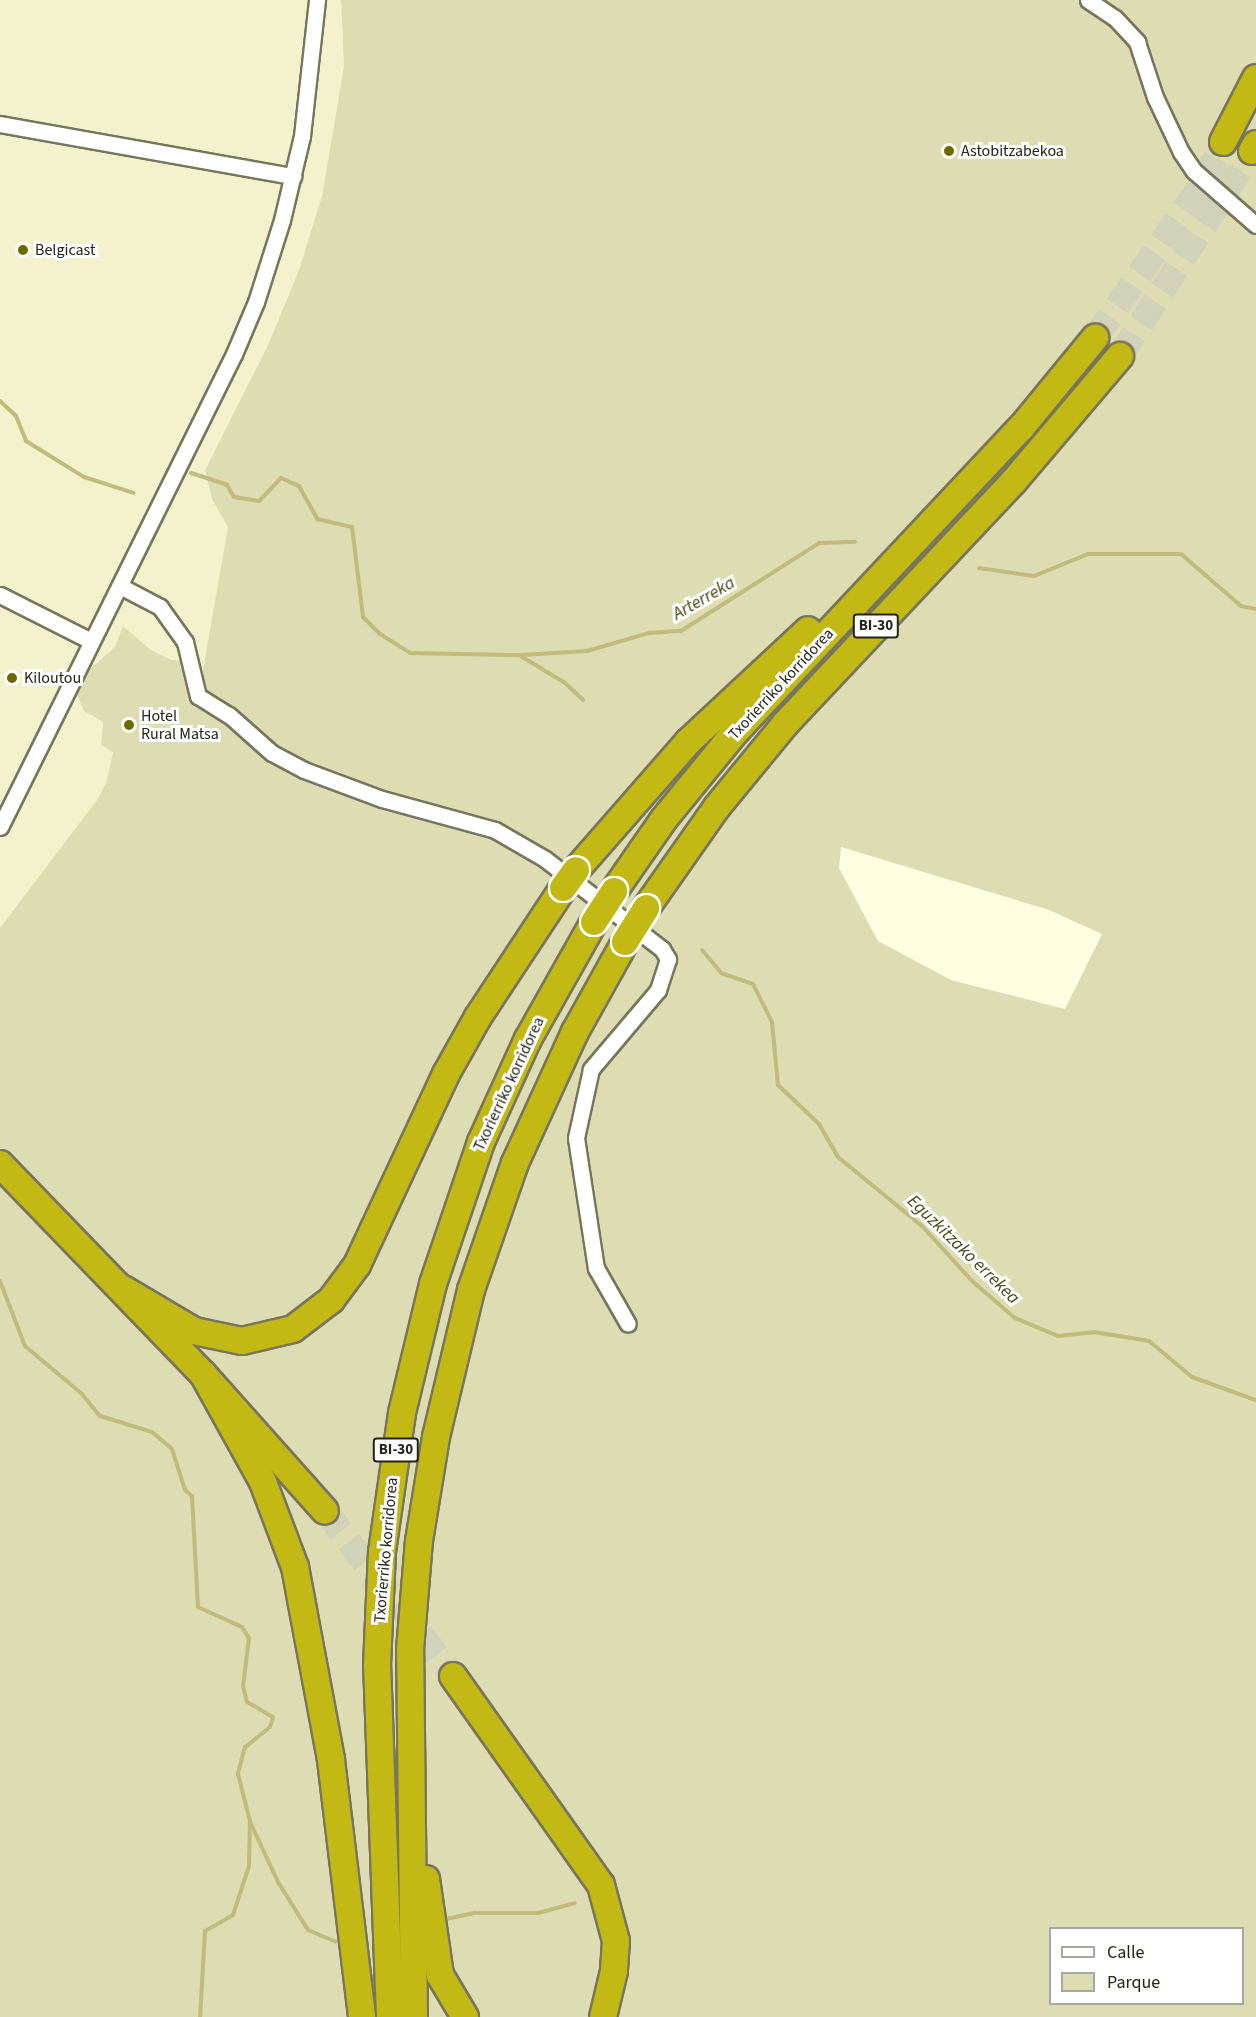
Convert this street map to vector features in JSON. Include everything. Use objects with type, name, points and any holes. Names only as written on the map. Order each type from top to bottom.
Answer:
[{"type":"highway","points":[[1224,142],[1256,78]]},
{"type":"highway","name":"Txorierriko korridorea","points":[[390,2017],[377,1666],[382,1552],[402,1413],[433,1284],[474,1161],[528,1039],[594,922],[664,819],[736,731],[1021,428],[1095,338]]},
{"type":"highway","name":"Txorierriko korridorea","points":[[414,2017],[410,1650],[419,1541],[436,1437],[459,1335],[501,1202],[537,1111],[625,942],[717,807],[786,723],[1014,481],[1120,356]]},
{"type":"highway","points":[[123,1289],[194,1331],[242,1341],[293,1329],[331,1300],[357,1265],[446,1074],[478,1017],[570,879],[688,742],[771,667],[995,446],[1021,428]]},
{"type":"highway","points":[[0,1164],[203,1374],[325,1511]]},
{"type":"highway","points":[[203,1374],[263,1482],[294,1567],[331,1760],[362,2017]]},
{"type":"highway","points":[[453,1676],[593,1869],[614,1922],[614,1971],[603,2017]]},
{"type":"highway","points":[[410,1750],[436,1958],[445,1989],[465,2017]]},
{"type":"highway","points":[[586,2017],[614,1971]]},
{"type":"street","points":[[0,827],[234,354],[256,302],[293,176],[306,104],[317,0]]},
{"type":"street","points":[[1088,0],[1115,18],[1137,42],[1155,97],[1180,152],[1194,171],[1256,225]]},
{"type":"street","points":[[0,124],[293,176]]},
{"type":"street","points":[[120,586],[160,607],[185,642],[198,696],[229,715],[272,753],[304,771],[382,799],[495,830],[544,859],[662,949],[668,959],[658,990],[591,1069],[576,1138],[596,1268],[628,1324]]},
{"type":"street","points":[[0,595],[92,641]]},
{"type":"shaded area","points":[[0,0],[341,0],[344,66],[322,196],[299,270],[268,345],[205,470],[212,499],[228,527],[200,692],[172,660],[151,650],[123,626],[115,647],[84,674],[76,693],[84,711],[103,722],[101,745],[113,751],[106,783],[97,800],[0,928]]},
{"type":"green space","points":[[341,0],[1256,0],[1256,2017],[0,2017],[0,928],[97,800],[106,783],[113,752],[101,745],[103,722],[84,711],[76,693],[84,674],[115,647],[123,626],[151,650],[172,660],[188,661],[199,693],[228,527],[212,499],[205,470],[268,345],[299,270],[322,196],[344,66]],"holes":[[[841,847],[1049,910],[1102,934],[1065,1009],[951,980],[878,941],[839,868]]]},
{"type":"waterway","name":"Eguzkitzako errekea","points":[[0,401],[16,416],[26,441],[84,477],[134,493]]},
{"type":"waterway","name":"Eguzkitzako errekea","points":[[191,473],[227,485],[234,497],[259,501],[281,478],[299,486],[317,519],[352,527],[363,617],[380,634],[410,653],[519,655],[565,683],[583,700]]},
{"type":"waterway","name":"Arterreka","points":[[521,655],[587,651],[649,633],[681,631],[819,543],[855,542]]},
{"type":"waterway","name":"Arterreka","points":[[979,568],[1034,576],[1088,554],[1181,554],[1241,606],[1256,609]]},
{"type":"waterway","name":"Eguzkitzako errekea","points":[[702,950],[721,973],[753,984],[772,1022],[778,1085],[819,1124],[838,1157],[922,1226],[972,1281],[1015,1318],[1058,1336],[1094,1332],[1149,1341],[1192,1377],[1256,1400]]},
{"type":"waterway","points":[[0,1281],[25,1346],[82,1394],[100,1416],[152,1432],[172,1449],[185,1490],[192,1496],[198,1607],[242,1627],[249,1638],[243,1686],[247,1702],[273,1717],[270,1727],[245,1747],[238,1774],[250,1821],[249,1866],[233,1915],[205,1931],[200,2017]]},
{"type":"waterway","points":[[251,1824],[278,1882],[308,1930],[336,1942]]},
{"type":"waterway","points":[[446,1919],[475,1913],[538,1913],[575,1903]]},
{"type":"tunnel","points":[[1095,338],[1204,181],[1223,142]]},
{"type":"tunnel","points":[[1120,356],[1252,151]]},
{"type":"tunnel","points":[[325,1511],[453,1676]]},
{"type":"place","name":"Astobitzabekoa","points":[[949,151]]},
{"type":"place","name":"Belgicast","points":[[23,250]]},
{"type":"place","name":"Kiloutou","points":[[12,678]]},
{"type":"place","name":"Hotel Rural Matsa","points":[[129,725]]}]
